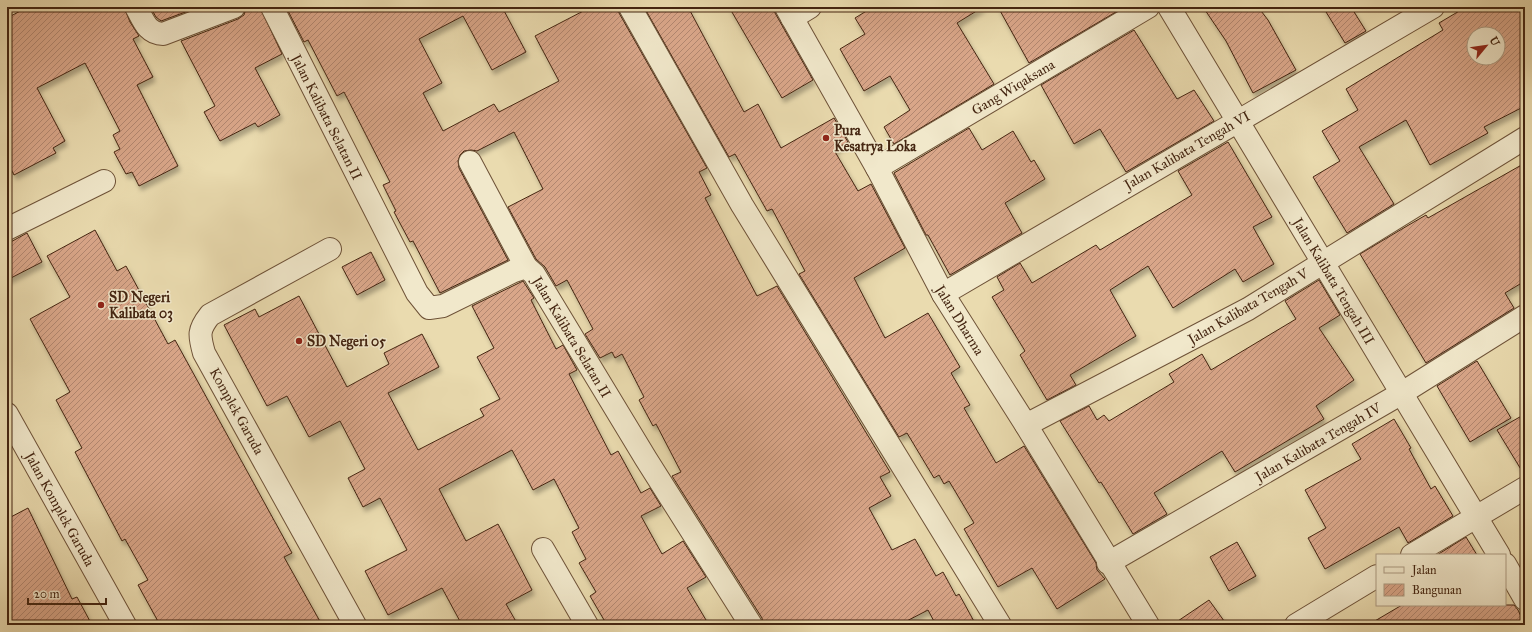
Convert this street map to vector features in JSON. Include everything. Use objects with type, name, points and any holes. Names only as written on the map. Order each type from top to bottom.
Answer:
[{"type":"street","points":[[136,7],[150,31],[155,34],[163,34],[234,7]]},
{"type":"street","name":"Jalan Kalibata Selatan II","points":[[272,7],[417,293],[429,308],[443,306],[514,271],[526,267],[534,274],[646,459],[751,625]]},
{"type":"street","points":[[630,7],[742,205],[1000,625]]},
{"type":"street","name":"Gang Wiqaksana","points":[[877,168],[1148,7]]},
{"type":"street","name":"Jalan Kalibata Tengah III","points":[[1169,7],[1236,121],[1499,554]]},
{"type":"street","name":"Jalan Kalibata Tengah VI","points":[[943,294],[1432,7]]},
{"type":"street","name":"Jalan Dharma","points":[[796,10],[943,294],[1026,425],[1108,563],[1148,625]]},
{"type":"street","name":"Jalan Kalibata Tengah V","points":[[1026,425],[1248,309],[1525,138]]},
{"type":"street","points":[[470,162],[526,267]]},
{"type":"street","points":[[7,229],[104,181]]},
{"type":"street","name":"Komplek Garuda","points":[[330,249],[210,315],[201,327],[200,338],[204,353],[355,625]]},
{"type":"street","name":"Jalan Kalibata Tengah IV","points":[[1108,563],[1402,393],[1525,316]]},
{"type":"street","name":"Jalan Komplek Garuda","points":[[7,414],[125,625]]},
{"type":"street","points":[[1414,554],[1525,488]]},
{"type":"street","points":[[543,549],[587,625]]},
{"type":"street","points":[[1506,566],[1525,599]]},
{"type":"street","points":[[1296,625],[1376,577]]},
{"type":"building","points":[[28,7],[124,7],[130,22],[139,36],[133,39],[153,77],[137,85],[178,166],[139,186],[132,172],[126,174],[114,152],[120,149],[113,135],[120,131],[85,63],[37,88],[65,141],[53,148],[56,153],[14,175],[7,161],[7,18]]},
{"type":"building","points":[[150,7],[199,7],[161,21],[156,17]]},
{"type":"building","points":[[246,7],[260,7],[282,54],[255,68],[280,115],[258,127],[255,123],[220,141],[204,112],[215,106],[181,41],[238,19],[244,15]]},
{"type":"building","points":[[286,7],[502,7],[526,52],[492,70],[463,16],[419,39],[442,83],[423,93],[443,131],[494,104],[499,112],[559,81],[535,36],[591,7],[618,7],[619,13],[707,168],[699,172],[711,195],[705,198],[757,296],[777,286],[890,472],[880,477],[891,496],[869,508],[892,550],[915,539],[936,576],[943,572],[956,596],[959,594],[976,625],[936,625],[928,610],[899,625],[763,625],[762,618],[672,476],[681,472],[656,424],[653,426],[639,400],[644,397],[622,354],[615,358],[612,352],[600,358],[585,334],[593,329],[567,280],[556,286],[545,267],[536,259],[508,207],[543,189],[514,132],[477,151],[464,151],[460,155],[458,161],[459,168],[508,260],[440,293],[413,241],[410,242],[394,212],[396,211],[383,185],[390,182],[344,92],[337,96],[308,40],[304,42]]},
{"type":"building","points":[[644,7],[688,7],[744,112],[758,104],[781,148],[834,118],[848,142],[834,150],[858,191],[871,184],[905,248],[854,278],[885,338],[928,313],[960,367],[951,373],[970,405],[964,408],[996,463],[1024,446],[1096,563],[1097,570],[1105,579],[1057,609],[1032,568],[998,587],[964,529],[974,523],[949,481],[944,484],[939,475],[934,478],[907,433],[899,437],[799,274],[805,271],[772,209],[767,211],[735,154],[729,157]]},
{"type":"building","points":[[729,7],[774,7],[775,13],[813,80],[782,98]]},
{"type":"building","points":[[873,7],[983,7],[957,23],[994,84],[894,144],[884,127],[910,110],[890,76],[864,91],[840,49],[865,34],[855,18]]},
{"type":"building","points":[[998,7],[1120,7],[1121,9],[1029,63]]},
{"type":"building","points":[[1203,7],[1258,7],[1268,20],[1296,70],[1253,93],[1226,41]]},
{"type":"building","points":[[1323,7],[1351,7],[1366,31],[1345,43]]},
{"type":"building","points":[[1466,7],[1525,7],[1525,106],[1484,127],[1488,133],[1430,165],[1406,120],[1359,147],[1394,204],[1347,233],[1313,177],[1340,161],[1322,131],[1358,110],[1346,89],[1443,30],[1439,23]]},
{"type":"building","points":[[1134,30],[1177,99],[1194,90],[1214,121],[1126,172],[1100,129],[1074,144],[1041,85]]},
{"type":"building","points":[[969,128],[982,150],[1013,131],[1031,162],[1034,160],[1045,179],[1005,203],[1022,233],[950,275],[928,235],[926,235],[894,173]]},
{"type":"building","points":[[1228,142],[1272,217],[1253,227],[1274,264],[1243,282],[1235,269],[1173,308],[1148,266],[1110,290],[1136,336],[1070,375],[1076,385],[1047,400],[1020,355],[1025,351],[992,297],[1004,290],[997,277],[1020,263],[1032,283],[1096,245],[1100,250],[1192,195],[1178,171]]},
{"type":"building","points":[[1525,163],[1525,281],[1505,293],[1514,308],[1426,363],[1360,254],[1426,215],[1428,218]]},
{"type":"building","points":[[95,230],[117,271],[126,266],[168,344],[175,340],[292,553],[284,557],[322,625],[160,625],[138,585],[148,580],[125,539],[122,541],[75,452],[82,448],[56,400],[70,392],[30,319],[70,297],[47,256]]},
{"type":"building","points":[[27,233],[42,262],[7,280],[7,244]]},
{"type":"building","points":[[371,252],[385,280],[357,295],[342,267]]},
{"type":"building","points":[[1319,280],[1340,315],[1319,328],[1354,380],[1316,406],[1324,419],[1235,472],[1222,451],[1154,493],[1167,514],[1133,534],[1101,482],[1099,483],[1060,421],[1089,406],[1097,420],[1104,415],[1109,421],[1174,382],[1169,374],[1202,354],[1211,370],[1296,319],[1285,301]]},
{"type":"building","points":[[523,281],[534,298],[531,300],[556,349],[563,345],[577,370],[569,374],[611,455],[618,451],[641,493],[650,488],[661,506],[641,516],[662,554],[683,541],[706,577],[687,588],[709,625],[607,625],[590,596],[596,592],[579,563],[586,559],[572,532],[579,528],[554,479],[533,490],[512,450],[439,489],[466,541],[498,524],[532,590],[506,604],[518,625],[462,625],[442,588],[388,615],[365,571],[407,550],[380,498],[363,507],[348,478],[365,469],[340,421],[309,437],[287,396],[267,406],[224,325],[255,309],[259,317],[299,296],[347,387],[389,364],[384,353],[422,334],[439,367],[388,393],[418,450],[484,416],[480,409],[500,399],[477,357],[494,348],[472,306]]},
{"type":"building","points":[[1477,361],[1511,418],[1470,442],[1437,386]]},
{"type":"building","points":[[1525,414],[1525,476],[1497,430]]},
{"type":"building","points":[[1394,419],[1411,448],[1409,449],[1431,489],[1435,486],[1453,516],[1408,543],[1399,527],[1325,569],[1308,538],[1326,528],[1305,490],[1361,459],[1352,444]]},
{"type":"building","points":[[28,508],[72,599],[77,597],[92,625],[7,625],[7,519]]},
{"type":"building","points":[[1466,537],[1476,554],[1439,554]]},
{"type":"building","points":[[1237,542],[1256,576],[1229,591],[1210,557]]},
{"type":"building","points":[[1209,600],[1227,625],[1172,625]]},
{"type":"building","points":[[1514,605],[1525,625],[1368,625],[1400,606]]},
{"type":"place","name":"Pura Kesatrya Loka","points":[[826,138]]},
{"type":"place","name":"SD Negeri Kalibata 03","points":[[101,305]]},
{"type":"place","name":"SD Negeri 05","points":[[299,341]]}]
